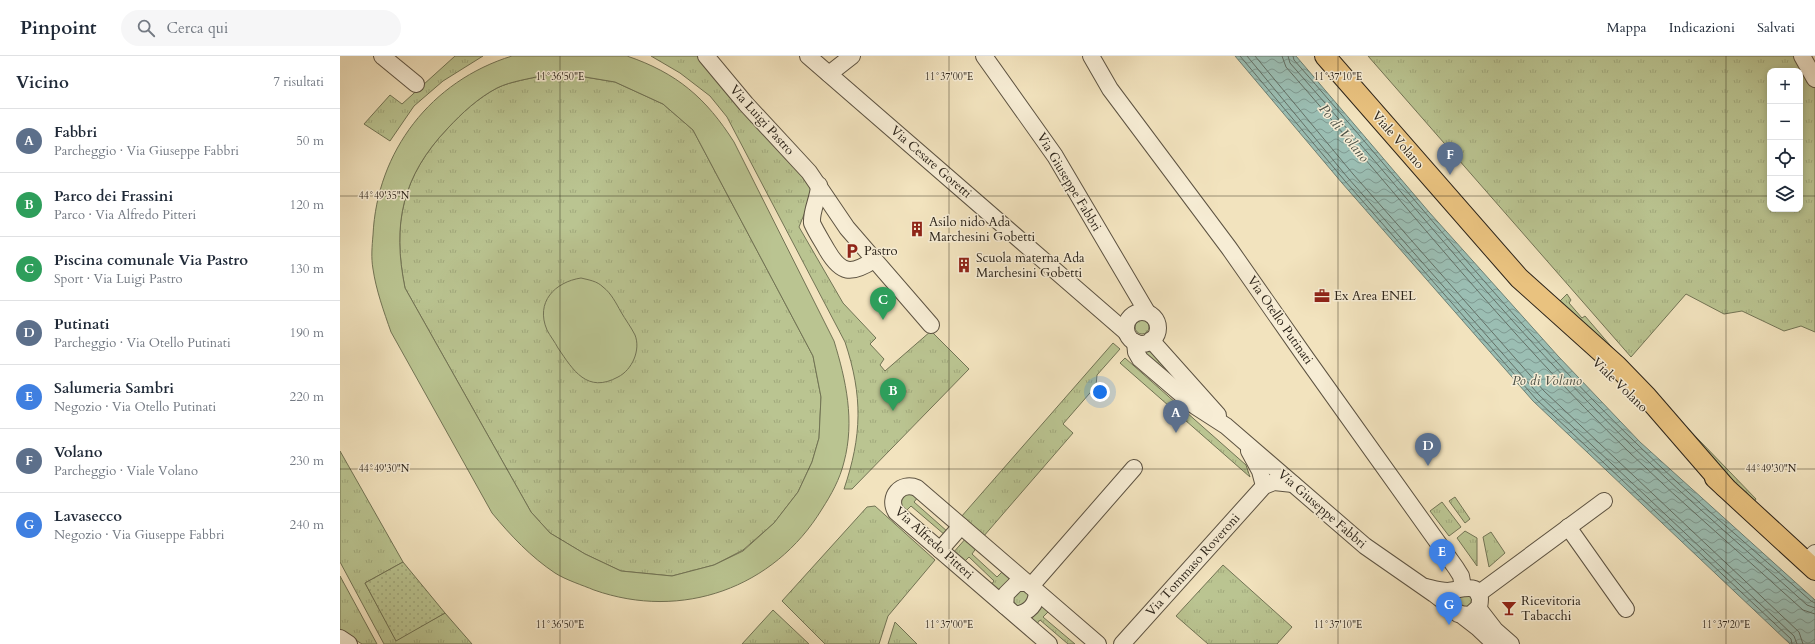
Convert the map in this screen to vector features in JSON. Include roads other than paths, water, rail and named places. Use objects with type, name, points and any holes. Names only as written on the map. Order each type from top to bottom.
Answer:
[{"type":"main road","name":"Viale Volano","points":[[1325,56],[1519,278],[1548,315],[1635,399],[1695,460],[1812,562]]},
{"type":"street","points":[[382,56],[416,84]]},
{"type":"street","name":"Via Luigi Pastro","points":[[706,56],[746,104],[819,184],[847,228],[931,325]]},
{"type":"street","name":"Via Cesare Goretti","points":[[808,56],[1131,337]]},
{"type":"street","points":[[829,74],[852,56]]},
{"type":"street","name":"Via Giuseppe Fabbri","points":[[984,56],[1055,156],[1146,312],[1151,315],[1157,323],[1157,332],[1151,340],[1231,430]]},
{"type":"street","name":"Via Otello Putinati","points":[[1091,56],[1110,89],[1229,248],[1459,572],[1461,588]]},
{"type":"street","points":[[1802,56],[1815,79]]},
{"type":"street","points":[[819,184],[819,195],[811,217],[812,223],[835,264],[843,269],[854,270],[874,260]]},
{"type":"street","points":[[1146,312],[1132,314],[1127,322],[1131,337],[1143,344],[1151,340]]},
{"type":"street","name":"Via Giuseppe Fabbri","points":[[1131,337],[1136,352],[1145,364],[1195,406],[1231,430],[1365,546],[1423,586],[1478,628],[1495,644]]},
{"type":"street","points":[[1231,430],[1258,466],[1264,486],[1274,482],[1293,484]]},
{"type":"street","points":[[1032,587],[1134,468]]},
{"type":"street","name":"Via Alfredo Pitteri","points":[[1049,644],[896,512],[892,500],[899,490],[908,486],[917,488],[1098,644]]},
{"type":"street","name":"Via Tommaso Roveroni","points":[[1122,644],[1264,486]]},
{"type":"street","points":[[1461,588],[1453,593],[1451,600],[1455,611],[1464,616],[1470,615],[1478,601],[1568,527],[1604,500]]},
{"type":"street","points":[[940,550],[961,526]]},
{"type":"street","points":[[1568,527],[1626,608]]},
{"type":"street","points":[[1017,583],[1032,587],[1036,602],[1027,613],[1010,611],[1006,594],[1017,583]]},
{"type":"street","name":"Via Giuseppe Fabbri","points":[[1423,586],[1437,590],[1471,588],[1478,601]]},
{"type":"street","points":[[1478,601],[1491,626],[1511,644]]},
{"type":"street","points":[[340,638],[350,644]]},
{"type":"water","name":"Po di Volano","points":[[1235,56],[1296,56],[1429,212],[1558,356],[1640,442],[1815,600],[1815,644],[1790,644],[1533,401],[1342,183]]},
{"type":"place","name":"Volano","points":[[1450,175]]},
{"type":"place","name":"Asilo nido Ada Marchesini Gobetti","points":[[917,229]]},
{"type":"place","name":"Pastro","points":[[852,251]]},
{"type":"place","name":"Scuola materna Ada Marchesini Gobetti","points":[[964,265]]},
{"type":"place","name":"Ex Area ENEL","points":[[1322,296]]},
{"type":"place","name":"Piscina comunale Via Pastro","points":[[883,320]]},
{"type":"place","name":"Parco dei Frassini","points":[[893,411]]},
{"type":"place","name":"Fabbri","points":[[1176,433]]},
{"type":"place","name":"Putinati","points":[[1428,466]]},
{"type":"place","name":"Salumeria Sambri","points":[[1442,572]]},
{"type":"place","name":"Ricevitoria Tabacchi","points":[[1509,608]]},
{"type":"place","name":"Lavasecco","points":[[1449,625]]}]
